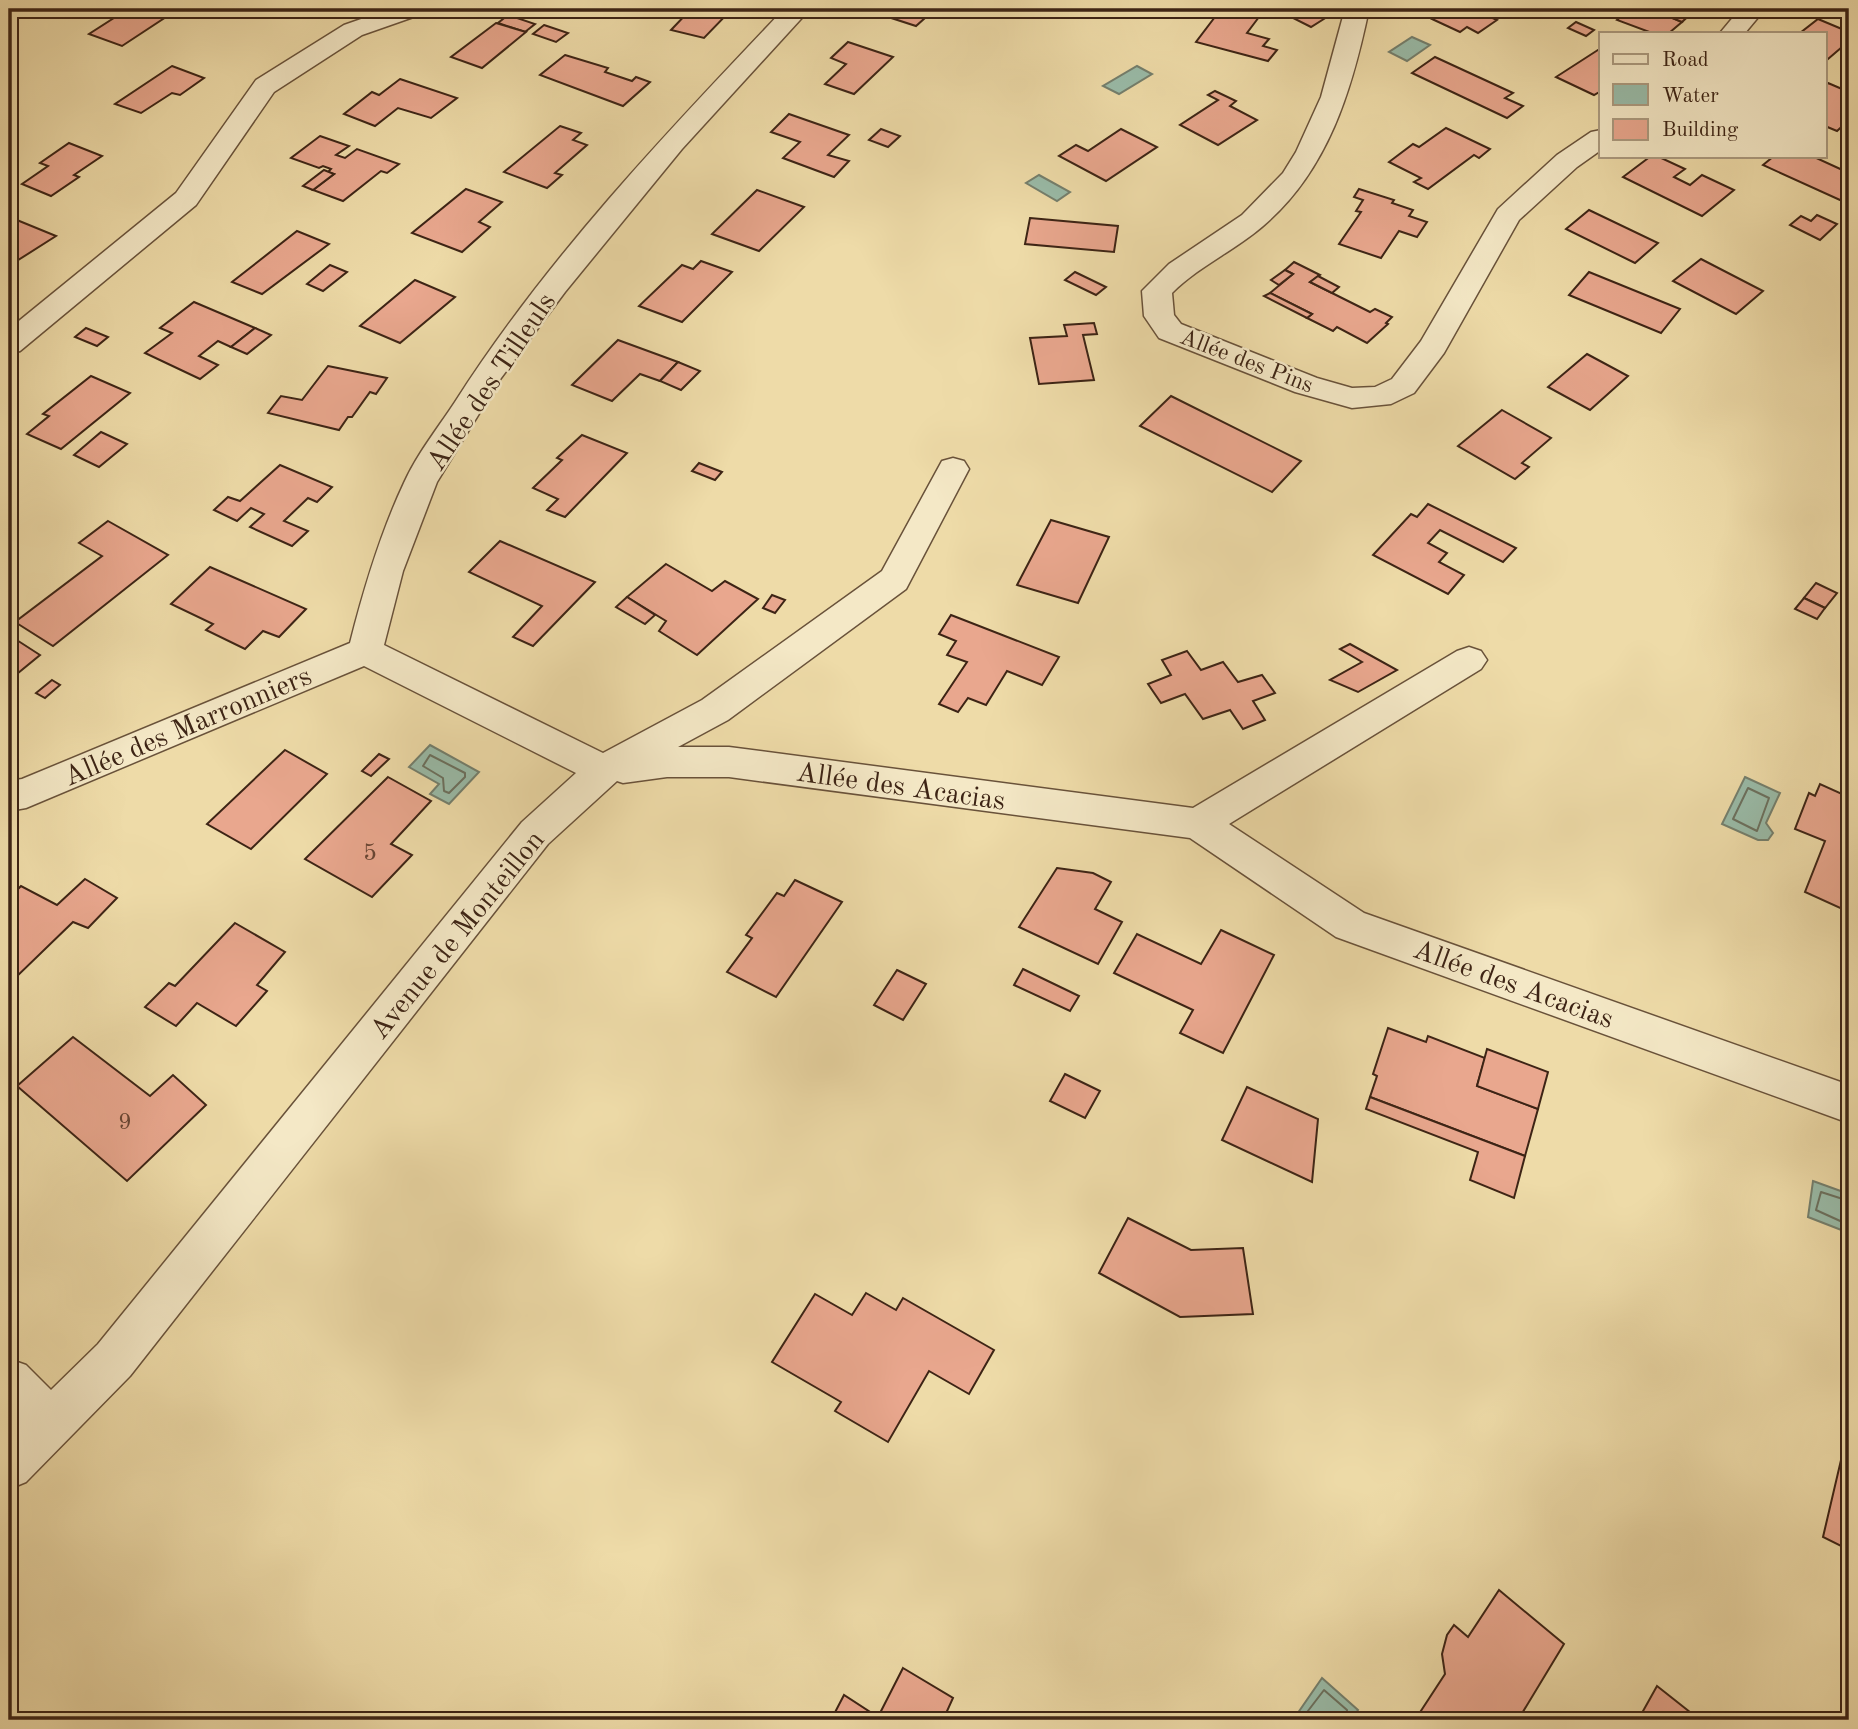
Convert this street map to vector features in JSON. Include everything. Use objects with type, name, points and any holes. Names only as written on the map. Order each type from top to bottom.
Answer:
[{"type":"street","points":[[9,344],[187,198],[265,86],[353,30],[413,9]]},
{"type":"street","name":"Allée des Tilleuls","points":[[365,651],[386,571],[421,481],[490,371],[555,285],[672,143],[798,9]]},
{"type":"street","name":"Allée des Pins","points":[[1357,9],[1345,62],[1313,150],[1283,192],[1252,221],[1171,275],[1157,291],[1160,316],[1170,331],[1306,385],[1352,398],[1380,397],[1403,386],[1433,346],[1508,215],[1567,161],[1599,139]]},
{"type":"street","points":[[1733,32],[1753,9]]},
{"type":"street","name":"Avenue de Monteillon","points":[[9,1465],[114,1360],[535,833],[604,770],[715,710],[894,580],[953,469]]},
{"type":"street","points":[[365,651],[604,770]]},
{"type":"street","name":"Allée des Marronniers","points":[[9,796],[26,793],[365,651]]},
{"type":"street","points":[[1198,824],[1469,660]]},
{"type":"street","name":"Allée des Acacias","points":[[604,770],[667,762],[729,762],[1198,824],[1350,925],[1849,1104]]},
{"type":"street","points":[[9,1382],[51,1424]]},
{"type":"water","points":[[1412,37],[1430,45],[1407,61],[1389,52]]},
{"type":"water","points":[[1137,66],[1152,74],[1119,94],[1103,86]]},
{"type":"water","points":[[1039,175],[1070,192],[1057,201],[1026,183]]},
{"type":"water","points":[[430,745],[479,772],[449,804],[430,794],[439,784],[409,767]]},
{"type":"water","points":[[1745,777],[1780,793],[1766,823],[1773,833],[1768,840],[1758,840],[1722,824]]},
{"type":"water","points":[[1813,1181],[1849,1194],[1849,1233],[1808,1217]]},
{"type":"water","points":[[1322,1678],[1358,1710],[1352,1720],[1293,1720]]},
{"type":"building","points":[[128,9],[151,9],[169,15],[122,46],[89,34]]},
{"type":"building","points":[[691,9],[732,9],[704,38],[671,30]]},
{"type":"building","points":[[885,9],[935,9],[916,26],[879,14]]},
{"type":"building","points":[[1221,9],[1259,17],[1247,33],[1269,39],[1263,46],[1277,50],[1268,61],[1196,42]]},
{"type":"building","points":[[1305,9],[1327,17],[1311,27],[1291,17]]},
{"type":"building","points":[[1446,9],[1495,9],[1486,15],[1497,20],[1478,33],[1467,27],[1460,32],[1432,19]]},
{"type":"building","points":[[1573,9],[1594,10],[1581,18],[1568,13]]},
{"type":"building","points":[[1629,9],[1672,9],[1665,15],[1682,22],[1670,32],[1649,32],[1617,20]]},
{"type":"building","points":[[1672,9],[1696,9],[1682,22],[1665,15]]},
{"type":"building","points":[[508,15],[535,24],[525,32],[498,23]]},
{"type":"building","points":[[1818,19],[1849,32],[1849,41],[1828,59],[1826,32],[1801,32]]},
{"type":"building","points":[[1576,22],[1594,30],[1586,36],[1568,28]]},
{"type":"building","points":[[496,23],[526,32],[482,68],[451,57]]},
{"type":"building","points":[[544,25],[568,33],[556,42],[533,34]]},
{"type":"building","points":[[848,42],[893,57],[854,94],[825,84],[846,64],[831,58]]},
{"type":"building","points":[[1599,49],[1599,92],[1594,95],[1556,77]]},
{"type":"building","points":[[565,55],[608,68],[605,72],[632,81],[636,77],[650,82],[623,106],[540,75]]},
{"type":"building","points":[[1435,57],[1513,93],[1505,98],[1523,106],[1507,118],[1412,73]]},
{"type":"building","points":[[172,66],[204,78],[180,95],[172,93],[141,113],[115,104]]},
{"type":"building","points":[[400,79],[457,98],[431,118],[398,108],[375,126],[344,114],[372,92],[379,95]]},
{"type":"building","points":[[1828,83],[1849,92],[1849,120],[1837,131],[1826,126]]},
{"type":"building","points":[[1215,91],[1236,101],[1230,106],[1257,120],[1218,145],[1180,125],[1218,100],[1208,95]]},
{"type":"building","points":[[789,114],[849,135],[828,155],[849,161],[834,177],[783,158],[800,142],[771,132]]},
{"type":"building","points":[[560,126],[581,133],[573,140],[587,145],[555,173],[562,175],[547,188],[504,172]]},
{"type":"building","points":[[1446,128],[1490,149],[1479,158],[1474,155],[1428,189],[1414,182],[1421,178],[1389,162],[1413,144],[1419,147]]},
{"type":"building","points":[[881,129],[900,136],[888,147],[869,140]]},
{"type":"building","points":[[1121,129],[1157,147],[1106,181],[1059,156],[1076,145],[1088,151]]},
{"type":"building","points":[[320,136],[349,146],[336,155],[345,158],[357,149],[399,164],[387,173],[381,171],[343,201],[313,190],[334,174],[328,172],[331,169],[323,166],[319,168],[291,158]]},
{"type":"building","points":[[69,143],[102,156],[74,175],[79,177],[51,196],[22,184],[48,166],[40,163]]},
{"type":"building","points":[[1648,158],[1661,158],[1685,169],[1674,177],[1690,185],[1702,175],[1734,190],[1702,216],[1623,177]]},
{"type":"building","points":[[1772,158],[1816,158],[1849,173],[1849,191],[1840,200],[1763,165]]},
{"type":"building","points":[[324,170],[334,174],[313,190],[303,186]]},
{"type":"building","points":[[466,189],[502,202],[479,222],[490,227],[462,252],[412,233]]},
{"type":"building","points":[[1359,189],[1394,200],[1392,203],[1413,210],[1409,216],[1427,222],[1417,237],[1399,231],[1381,258],[1339,244],[1361,212],[1356,211],[1363,200],[1354,197]]},
{"type":"building","points":[[757,190],[804,207],[759,251],[712,234]]},
{"type":"building","points":[[1589,210],[1658,243],[1635,263],[1566,229]]},
{"type":"building","points":[[1817,215],[1837,224],[1820,240],[1790,225],[1801,216],[1811,221]]},
{"type":"building","points":[[12,218],[56,236],[12,264],[14,265],[9,269],[9,220]]},
{"type":"building","points":[[1030,218],[1118,226],[1114,252],[1025,244]]},
{"type":"building","points":[[297,231],[329,244],[262,294],[232,282]]},
{"type":"building","points":[[1701,259],[1763,291],[1736,314],[1673,281]]},
{"type":"building","points":[[701,261],[732,272],[682,322],[639,306],[682,265],[693,269]]},
{"type":"building","points":[[1294,262],[1320,275],[1310,282],[1370,312],[1375,309],[1392,317],[1386,323],[1388,324],[1367,343],[1337,327],[1333,331],[1307,318],[1312,314],[1270,293],[1293,274],[1285,270]]},
{"type":"building","points":[[330,265],[347,272],[323,291],[307,284]]},
{"type":"building","points":[[1285,270],[1293,274],[1279,285],[1271,280]]},
{"type":"building","points":[[1075,272],[1106,287],[1096,295],[1065,280]]},
{"type":"building","points":[[1589,272],[1680,309],[1661,333],[1569,295]]},
{"type":"building","points":[[1318,276],[1339,287],[1332,293],[1310,282]]},
{"type":"building","points":[[415,280],[455,297],[400,343],[360,326]]},
{"type":"building","points":[[1270,293],[1312,314],[1307,318],[1264,296]]},
{"type":"building","points":[[194,302],[255,328],[231,347],[218,341],[199,356],[218,365],[200,379],[145,353],[172,333],[160,328]]},
{"type":"building","points":[[1094,323],[1097,334],[1083,335],[1094,380],[1039,384],[1030,338],[1067,336],[1064,325]]},
{"type":"building","points":[[86,328],[108,337],[97,346],[75,337]]},
{"type":"building","points":[[255,328],[271,335],[247,354],[231,347]]},
{"type":"building","points":[[618,340],[678,362],[660,381],[640,374],[612,401],[572,385]]},
{"type":"building","points":[[1587,354],[1628,376],[1590,410],[1548,387]]},
{"type":"building","points":[[678,362],[700,371],[681,390],[660,381]]},
{"type":"building","points":[[328,366],[387,378],[376,394],[370,392],[339,430],[268,413],[281,396],[302,400]]},
{"type":"building","points":[[91,376],[130,393],[61,449],[27,434],[49,416],[43,414]]},
{"type":"building","points":[[1171,396],[1301,461],[1272,492],[1140,426]]},
{"type":"building","points":[[1502,410],[1551,438],[1522,463],[1529,467],[1515,479],[1458,446]]},
{"type":"building","points":[[101,432],[127,444],[99,467],[74,455]]},
{"type":"building","points":[[582,435],[627,453],[565,517],[547,510],[558,499],[533,488],[562,460],[557,458]]},
{"type":"building","points":[[699,463],[722,472],[715,480],[692,471]]},
{"type":"building","points":[[280,465],[332,487],[317,502],[308,498],[284,521],[308,531],[292,546],[250,527],[264,514],[251,508],[237,521],[214,510],[228,497],[240,501]]},
{"type":"building","points":[[1428,504],[1516,548],[1503,562],[1440,530],[1428,543],[1447,553],[1439,562],[1464,575],[1448,594],[1373,555],[1411,514],[1417,517]]},
{"type":"building","points":[[1051,520],[1109,537],[1078,603],[1017,585]]},
{"type":"building","points":[[108,521],[168,555],[53,646],[15,622],[102,556],[79,543]]},
{"type":"building","points":[[500,541],[595,582],[533,646],[513,637],[542,606],[469,572]]},
{"type":"building","points":[[666,564],[712,591],[725,581],[758,599],[697,655],[659,631],[666,621],[627,597]]},
{"type":"building","points":[[210,567],[306,609],[279,637],[263,631],[245,649],[206,630],[213,624],[171,604]]},
{"type":"building","points":[[1816,583],[1837,593],[1825,608],[1804,598]]},
{"type":"building","points":[[772,595],[785,600],[775,613],[763,608]]},
{"type":"building","points":[[627,597],[655,615],[645,624],[616,607]]},
{"type":"building","points":[[1804,598],[1825,608],[1817,619],[1795,609]]},
{"type":"building","points":[[951,615],[1059,657],[1042,685],[1007,671],[986,705],[968,698],[958,712],[939,704],[967,662],[947,655],[956,641],[939,634]]},
{"type":"building","points":[[9,635],[40,655],[12,678],[9,676]]},
{"type":"building","points":[[1350,644],[1397,670],[1358,692],[1330,680],[1362,662],[1340,649]]},
{"type":"building","points":[[1187,651],[1201,670],[1223,662],[1238,682],[1262,675],[1275,693],[1253,701],[1265,720],[1243,729],[1230,710],[1203,719],[1185,694],[1161,703],[1148,684],[1171,675],[1162,660]]},
{"type":"building","points":[[52,680],[60,685],[45,698],[36,693]]},
{"type":"building","points":[[285,750],[327,774],[251,849],[207,824]]},
{"type":"building","points":[[379,754],[389,759],[371,776],[362,771]]},
{"type":"building","points":[[388,777],[431,801],[391,844],[412,855],[372,897],[305,859]]},
{"type":"building","points":[[1849,783],[1849,912],[1805,892],[1825,841],[1795,829],[1809,793],[1815,796],[1820,784],[1844,795]]},
{"type":"building","points":[[1057,868],[1093,873],[1111,882],[1095,909],[1122,922],[1098,964],[1019,927]]},
{"type":"building","points":[[85,879],[117,898],[88,928],[73,922],[9,984],[9,898],[21,886],[57,905]]},
{"type":"building","points":[[795,880],[842,902],[776,997],[727,972],[752,938],[746,935],[777,893],[784,896]]},
{"type":"building","points":[[235,923],[285,952],[257,985],[267,991],[236,1026],[197,1003],[176,1026],[145,1007],[169,983],[175,986]]},
{"type":"building","points":[[1221,930],[1274,955],[1223,1053],[1180,1033],[1193,1010],[1114,973],[1137,934],[1201,964]]},
{"type":"building","points":[[1023,969],[1079,996],[1070,1011],[1014,985]]},
{"type":"building","points":[[897,970],[926,984],[903,1020],[874,1005]]},
{"type":"building","points":[[1388,1028],[1426,1042],[1428,1036],[1485,1058],[1477,1086],[1538,1109],[1525,1156],[1370,1097],[1377,1076],[1373,1074]]},
{"type":"building","points":[[73,1037],[150,1096],[173,1075],[206,1105],[127,1181],[17,1086]]},
{"type":"building","points":[[1487,1049],[1548,1072],[1538,1109],[1477,1086]]},
{"type":"building","points":[[1065,1074],[1100,1091],[1085,1118],[1050,1101]]},
{"type":"building","points":[[1247,1087],[1318,1119],[1312,1182],[1222,1140]]},
{"type":"building","points":[[1370,1097],[1525,1156],[1514,1198],[1470,1180],[1478,1152],[1366,1109]]},
{"type":"building","points":[[1128,1218],[1191,1250],[1243,1248],[1253,1314],[1180,1317],[1099,1273]]},
{"type":"building","points":[[866,1293],[896,1310],[903,1298],[994,1350],[969,1394],[929,1371],[888,1442],[835,1411],[841,1402],[772,1362],[815,1294],[852,1315]]},
{"type":"building","points":[[1845,1443],[1849,1446],[1849,1550],[1823,1537]]},
{"type":"building","points":[[1499,1590],[1564,1644],[1518,1720],[1415,1720],[1445,1674],[1442,1654],[1447,1635],[1454,1625],[1468,1637]]},
{"type":"building","points":[[903,1668],[953,1698],[943,1720],[831,1720],[844,1695],[878,1717]]},
{"type":"building","points":[[1657,1686],[1700,1720],[1638,1720]]}]
